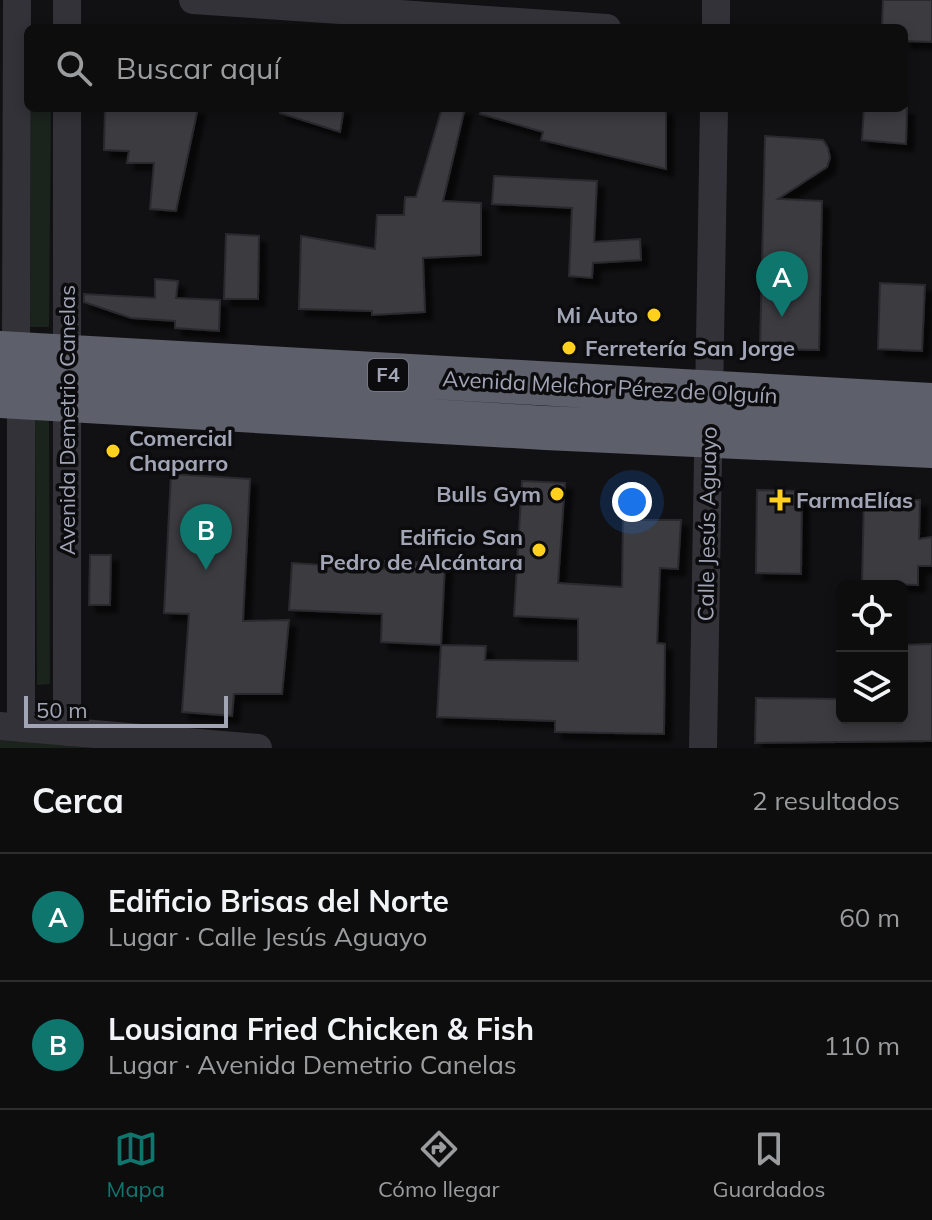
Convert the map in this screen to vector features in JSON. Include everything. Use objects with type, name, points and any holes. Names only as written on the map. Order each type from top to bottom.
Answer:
[{"type":"highway","name":"Avenida Melchor Pérez de Olguín","points":[[8,353],[932,405]]},
{"type":"highway","name":"Avenida Melchor Pérez de Olguín","points":[[10,397],[932,446]]},
{"type":"street","name":"Avenida Demetrio Canelas","points":[[10,727],[8,353],[17,0]]},
{"type":"street","points":[[67,0],[67,24]]},
{"type":"street","points":[[193,0],[548,24]]},
{"type":"street","points":[[716,0],[716,24]]},
{"type":"street","name":"Avenida Demetrio Canelas","points":[[67,112],[67,732]]},
{"type":"street","name":"Calle Jesús Aguayo","points":[[703,748],[714,112]]},
{"type":"street","points":[[10,727],[258,748]]},
{"type":"shaded area","points":[[31,112],[51,112],[49,327],[30,327]]},
{"type":"shaded area","points":[[49,419],[50,684],[37,685],[35,420]]},
{"type":"shaded area","points":[[0,739],[94,748],[0,748]]},
{"type":"building","points":[[883,0],[932,0],[932,42],[908,41],[908,24],[882,24]]},
{"type":"building","points":[[105,112],[197,112],[176,211],[150,209],[154,163],[127,163],[129,151],[104,150]]},
{"type":"building","points":[[280,112],[343,112],[340,132]]},
{"type":"building","points":[[441,112],[464,112],[443,201],[481,203],[481,255],[423,258],[425,312],[372,315],[372,311],[299,309],[301,236],[375,249],[377,215],[404,215],[405,197],[416,197]]},
{"type":"building","points":[[666,112],[666,169],[541,140],[543,132],[480,114]]},
{"type":"building","points":[[864,112],[907,112],[906,144],[862,140]]},
{"type":"building","points":[[765,136],[823,140],[828,148],[830,158],[827,167],[778,199],[822,201],[819,350],[760,349]]},
{"type":"building","points":[[494,176],[597,181],[594,242],[640,239],[641,260],[593,263],[592,278],[569,276],[572,208],[492,204]]},
{"type":"building","points":[[226,234],[259,236],[258,299],[224,299]]},
{"type":"building","points":[[155,279],[178,281],[176,298],[220,300],[219,331],[175,328],[175,321],[131,318],[84,302],[84,294],[155,298]]},
{"type":"building","points":[[880,283],[925,285],[922,351],[878,349]]},
{"type":"building","points":[[171,474],[250,479],[243,621],[289,620],[282,694],[234,694],[232,716],[182,712],[189,614],[164,613]]},
{"type":"building","points":[[522,481],[565,483],[558,583],[622,587],[623,520],[681,520],[678,569],[660,568],[657,643],[665,644],[664,734],[555,732],[555,721],[437,717],[441,645],[486,646],[485,660],[578,661],[578,619],[514,616]]},
{"type":"building","points":[[757,490],[802,491],[801,574],[756,573]]},
{"type":"building","points":[[864,499],[920,500],[919,539],[932,537],[932,566],[918,566],[918,585],[908,585],[908,580],[862,580]]},
{"type":"building","points":[[90,555],[111,555],[110,605],[89,605]]},
{"type":"building","points":[[385,561],[445,563],[441,645],[381,642],[382,614],[289,610],[292,563],[384,569]]},
{"type":"building","points":[[932,644],[932,741],[755,743],[756,698],[836,699],[836,724],[908,724],[908,645]]},
{"type":"place","name":"Mi Auto","points":[[654,315]]},
{"type":"place","name":"Edificio Brisas del Norte","points":[[782,317]]},
{"type":"place","name":"Ferretería San Jorge","points":[[569,348]]},
{"type":"place","name":"Comercial Chaparro","points":[[113,451]]},
{"type":"place","name":"Bulls Gym","points":[[557,494]]},
{"type":"place","name":"FarmaElías","points":[[780,500]]},
{"type":"place","name":"Edificio San Pedro de Alcántara","points":[[539,550]]},
{"type":"place","name":"Lousiana Fried Chicken & Fish","points":[[206,570]]}]
